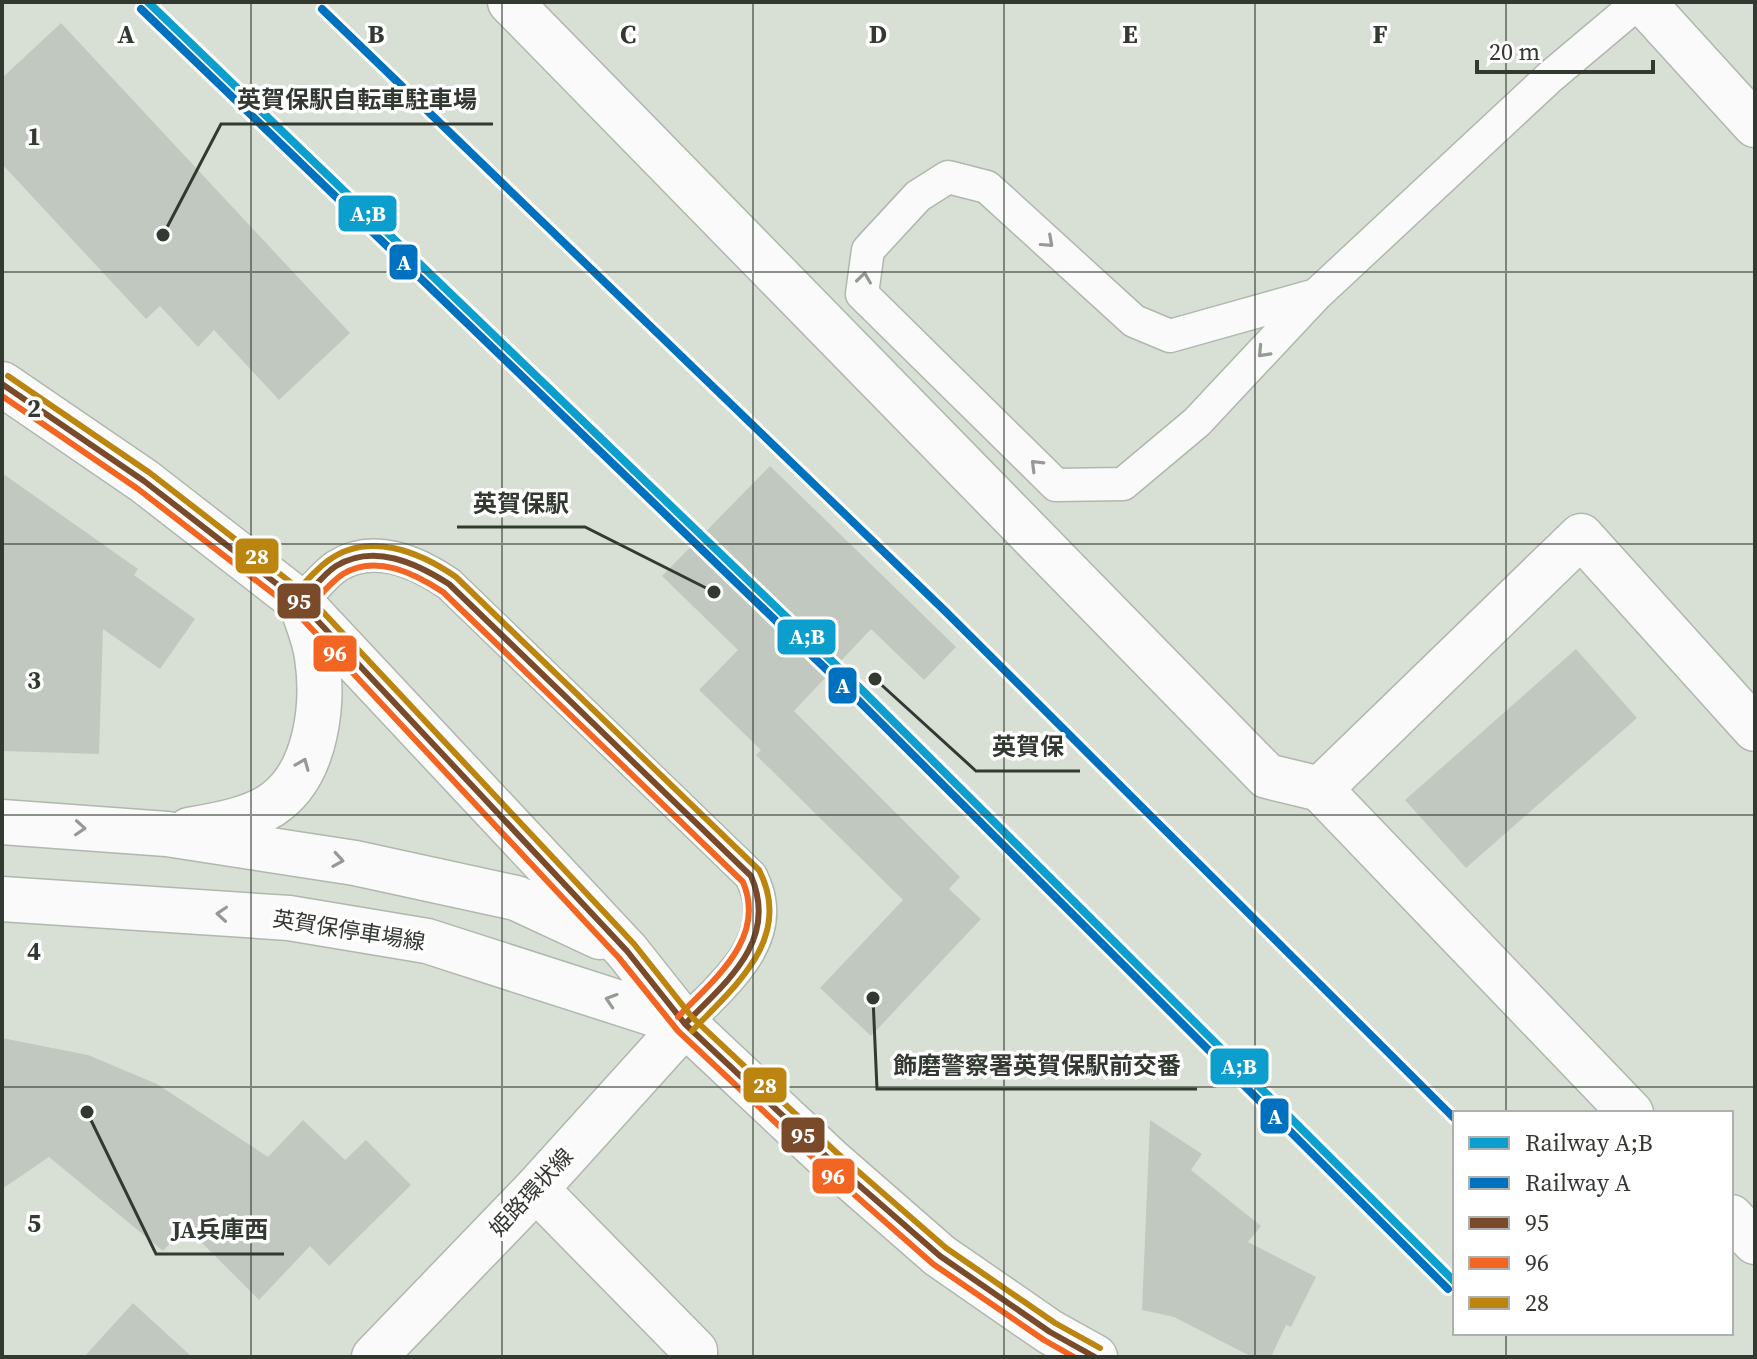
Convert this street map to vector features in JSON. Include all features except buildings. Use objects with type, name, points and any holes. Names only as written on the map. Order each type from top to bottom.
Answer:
[{"type":"main road","points":[[510,2],[1267,776],[1320,789],[1629,1111]]},
{"type":"main road","points":[[1641,2],[1755,125]]},
{"type":"main road","points":[[2,384],[144,481],[300,602],[627,951],[685,1024],[830,1160],[940,1256],[1050,1332],[1095,1357]]},
{"type":"main road","points":[[1320,789],[1581,536],[1755,729]]},
{"type":"main road","points":[[167,834],[214,825],[260,811],[276,802],[293,786],[304,766],[319,711],[317,656],[300,602]]},
{"type":"main road","points":[[2,822],[167,834],[355,863],[516,898],[627,951]]},
{"type":"main road","name":"英賀保停車場線","points":[[2,899],[289,918],[427,941],[685,1024]]},
{"type":"main road","name":"姫路環状線","points":[[374,1357],[536,1189],[685,1024]]},
{"type":"main road","points":[[536,1189],[695,1351],[695,1357]]},
{"type":"main road","points":[[1733,1219],[1755,1242]]},
{"type":"lane","points":[[1316,295],[1170,336],[1134,321],[987,187],[948,177],[918,196],[868,250],[862,294],[1056,485],[1123,484],[1197,422],[1316,295],[1550,77],[1641,2]]},
{"type":"lane","points":[[300,602],[337,566],[366,556],[394,557],[424,566],[449,584],[751,876],[760,901],[759,923],[753,943],[741,964],[685,1024]]},
{"type":"rail line","name":"A;B","points":[[148,2],[863,691],[1453,1280]]},
{"type":"rail line","name":"A","points":[[141,9],[856,698],[1448,1289]]},
{"type":"rail line","name":"A","points":[[322,9],[943,609],[1453,1117]]},
{"type":"transit line","name":"28","points":[[8,376],[150,473],[307,595],[634,944],[692,1017],[837,1153],[946,1248],[1055,1323],[1100,1348]]},
{"type":"transit line","name":"95","points":[[2,384],[144,481],[300,602],[627,951],[685,1024],[830,1160],[940,1256],[1050,1332],[1095,1357]]},
{"type":"transit line","name":"96","points":[[2,396],[138,489],[293,609],[619,958],[678,1031],[823,1167],[933,1264],[1074,1357]]},
{"type":"transit line","name":"28","points":[[293,595],[329,560],[344,551],[361,547],[394,548],[442,568],[456,577],[759,870],[768,895],[769,918],[765,939],[741,978],[692,1031]]},
{"type":"transit line","name":"95","points":[[300,602],[336,566],[365,556],[394,558],[423,569],[449,584],[751,876],[758,899],[758,921],[753,940],[731,976],[685,1024]]},
{"type":"transit line","name":"96","points":[[307,609],[343,574],[368,566],[394,568],[420,578],[443,592],[743,882],[749,903],[748,922],[742,940],[720,973],[678,1017]]},
{"type":"place","name":"英賀保駅自転車駐車場","points":[[163,235]]},
{"type":"place","name":"英賀保駅","points":[[714,592]]},
{"type":"place","name":"英賀保","points":[[875,679]]},
{"type":"place","name":"飾磨警察署英賀保駅前交番","points":[[873,998]]},
{"type":"place","name":"JA兵庫西","points":[[87,1112]]}]
